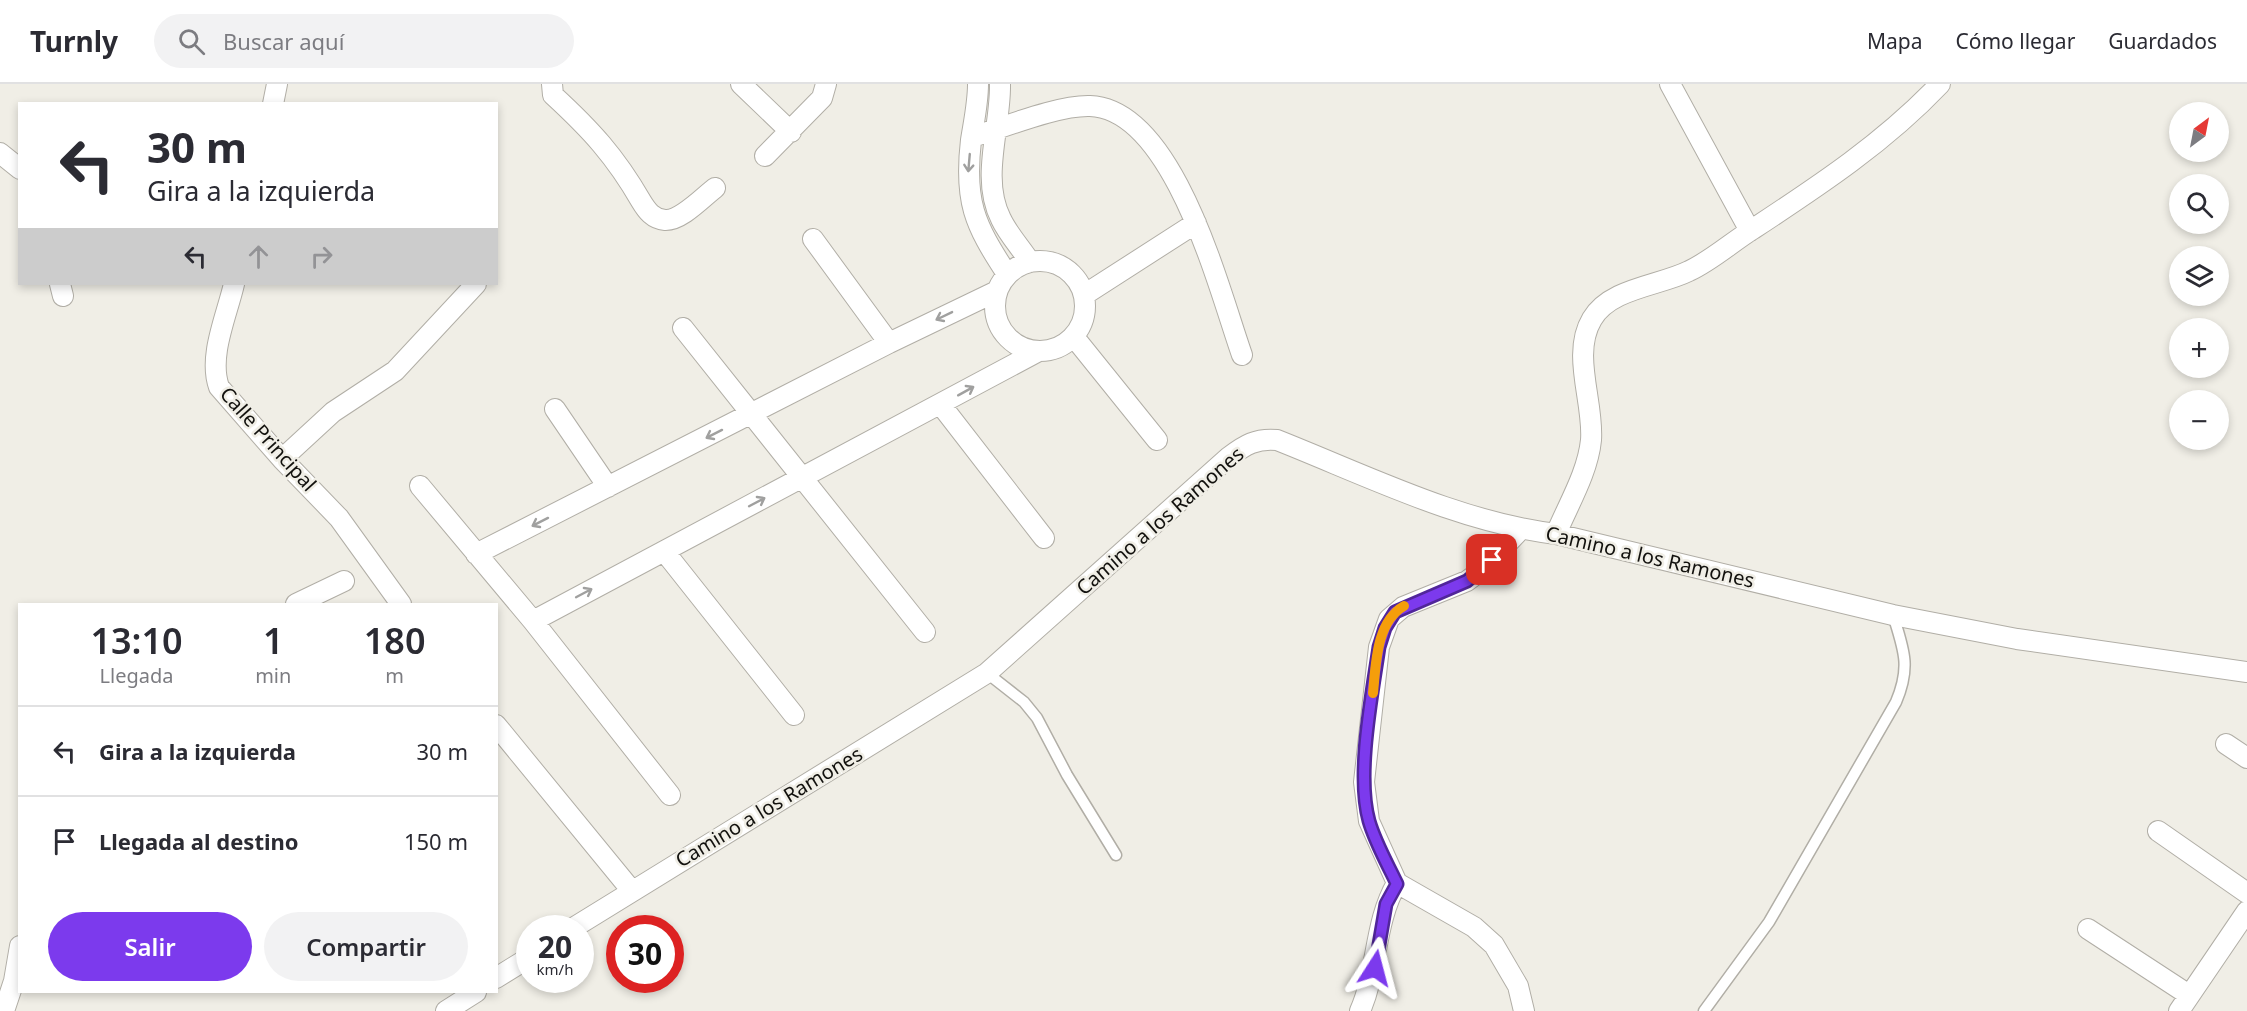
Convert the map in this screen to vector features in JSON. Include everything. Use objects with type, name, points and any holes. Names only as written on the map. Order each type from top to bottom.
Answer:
[{"type":"street","points":[[273,102],[277,84]]},
{"type":"street","points":[[552,84],[553,95],[611,154],[647,211],[657,218],[667,220],[676,218],[715,188]]},
{"type":"street","points":[[741,84],[791,132]]},
{"type":"street","points":[[765,156],[822,98],[826,84]]},
{"type":"street","points":[[978,84],[968,168],[972,213],[984,240],[1007,274]]},
{"type":"street","points":[[1000,84],[992,168],[994,197],[1000,219],[1030,262]]},
{"type":"street","points":[[1670,84],[1750,231]]},
{"type":"street","points":[[1557,534],[1586,461],[1591,440],[1584,358],[1585,335],[1592,318],[1605,304],[1619,296],[1691,271],[1851,163],[1895,129],[1940,84]]},
{"type":"street","points":[[972,136],[1075,106],[1094,106],[1118,114],[1142,131],[1162,154],[1196,223],[1242,355]]},
{"type":"street","points":[[0,153],[18,167]]},
{"type":"street","points":[[1084,295],[1196,223]]},
{"type":"street","points":[[813,239],[889,343]]},
{"type":"street","points":[[533,621],[1037,352],[1057,348],[1074,337],[1082,325],[1085,310],[1084,295],[1077,279],[1064,268],[1048,261],[1030,262],[1018,266],[1007,274],[997,291],[994,312],[1002,332],[1017,346],[1037,352]]},
{"type":"street","name":"Calle Principal","points":[[234,285],[215,375],[225,396],[339,518],[400,603]]},
{"type":"street","points":[[282,459],[333,412],[395,371],[475,285]]},
{"type":"street","points":[[476,554],[889,343],[997,291]]},
{"type":"street","points":[[683,328],[925,632]]},
{"type":"street","points":[[1074,337],[1157,440]]},
{"type":"street","points":[[941,405],[1044,538]]},
{"type":"street","points":[[555,409],[608,487]]},
{"type":"street","name":"Camino a los Ramones","points":[[594,915],[987,673],[1229,457],[1254,441],[1277,440],[1454,511],[1520,530],[1557,534],[1893,615],[2017,639],[2247,672]]},
{"type":"street","points":[[420,486],[533,621],[670,795]]},
{"type":"street","points":[[1520,530],[1482,570],[1459,584],[1402,607],[1395,612],[1385,628],[1379,647],[1372,698],[1364,782],[1369,821],[1397,884],[1474,927],[1494,945],[1518,986],[1524,1011]]},
{"type":"street","points":[[664,551],[794,716]]},
{"type":"street","points":[[298,603],[344,581]]},
{"type":"street","points":[[498,727],[632,891]]},
{"type":"street","points":[[2226,744],[2247,758]]},
{"type":"street","points":[[2158,831],[2247,893]]},
{"type":"street","points":[[1360,1011],[1375,968],[1386,904],[1397,884]]},
{"type":"street","points":[[2088,929],[2184,1003],[2247,911]]},
{"type":"street","points":[[4,1011],[14,981],[18,958]]},
{"type":"street","points":[[498,977],[516,966]]},
{"type":"street","points":[[446,1011],[474,993]]},
{"type":"lane","points":[[1704,1011],[1769,922],[1896,702],[1906,672],[1905,654],[1893,615]]},
{"type":"lane","points":[[987,673],[1024,702],[1037,718],[1066,775],[1116,855]]},
{"type":"slow traffic","points":[[1373,693],[1379,647],[1385,628],[1395,612],[1404,606]]},
{"type":"route","points":[[1375,968],[1386,904],[1397,884],[1378,845],[1365,803],[1365,766],[1379,647],[1389,619],[1395,612],[1402,607],[1467,581],[1492,560]]}]
